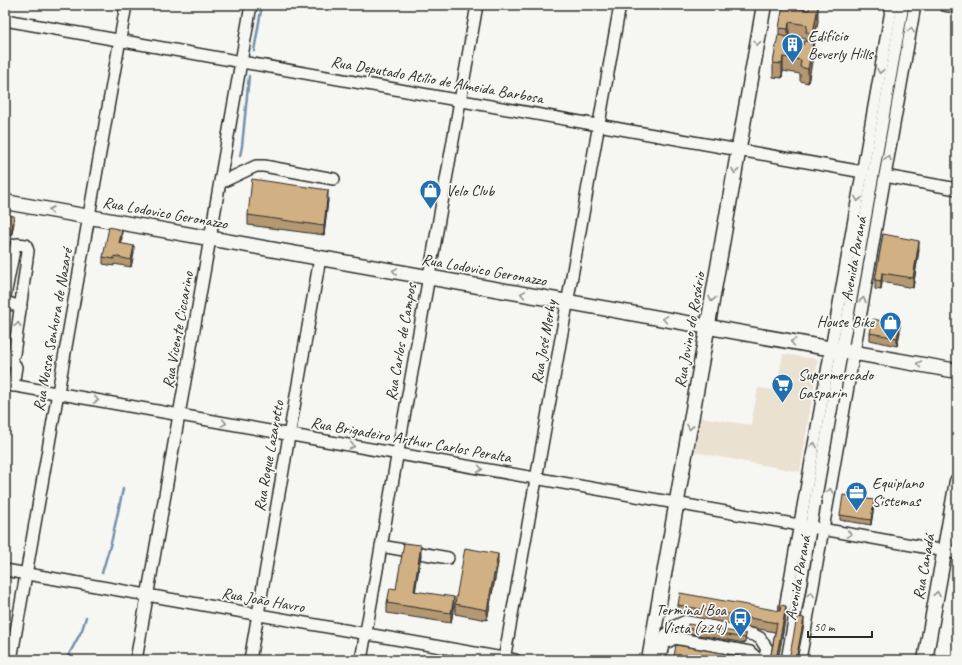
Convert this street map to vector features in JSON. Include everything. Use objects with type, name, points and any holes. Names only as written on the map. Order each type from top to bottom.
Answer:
[{"type":"main road","name":"Rua Jovino do Rosário","points":[[649,660],[764,5]]},
{"type":"main road","name":"Rua Lodovico Geronazzo","points":[[5,202],[957,371]]},
{"type":"main road","name":"Rua Canadá","points":[[925,660],[951,552],[957,481]]},
{"type":"street","name":"Rua Nossa Senhora de Nazaré","points":[[11,660],[126,5]]},
{"type":"street","name":"Rua Vicente Ciccarino","points":[[136,660],[251,5]]},
{"type":"street","name":"Rua Carlos de Campos","points":[[361,660],[477,5]]},
{"type":"street","name":"Rua José Merhy","points":[[508,659],[536,478],[620,5]]},
{"type":"street","name":"Avenida Paraná","points":[[800,660],[823,529],[863,172],[892,5]]},
{"type":"street","points":[[787,660],[805,526],[842,350],[903,5]]},
{"type":"street","name":"Avenida Paraná","points":[[842,350],[885,176],[915,5]]},
{"type":"street","points":[[944,5],[957,7]]},
{"type":"street","name":"Rua Deputado Atílio de Almeida Barbosa","points":[[5,20],[863,172]]},
{"type":"street","points":[[220,183],[256,166],[334,180]]},
{"type":"street","points":[[885,176],[957,189]]},
{"type":"street","points":[[5,296],[15,245],[26,245],[28,251],[14,354],[5,356]]},
{"type":"street","name":"Rua Roque Lazarotto","points":[[250,660],[320,258]]},
{"type":"street","points":[[5,302],[21,307]]},
{"type":"street","points":[[5,360],[13,362],[16,367],[9,385]]},
{"type":"street","name":"Rua Brigadeiro Arthur Carlos Peralta","points":[[9,385],[951,552]]},
{"type":"street","name":"Avenida Paraná","points":[[785,608],[805,526]]},
{"type":"street","points":[[381,546],[448,558]]},
{"type":"street","name":"Rua João Havro","points":[[5,570],[508,659]]},
{"type":"street","points":[[659,660],[666,635],[675,626],[686,621],[754,635],[760,638],[767,649],[764,660]]},
{"type":"street","points":[[662,646],[675,638],[750,652],[759,660]]},
{"type":"shaded area","name":"Supermercado Gasparin","points":[[783,354],[818,359],[800,472],[694,452],[699,417],[751,425],[758,388],[776,390]]},
{"type":"building","points":[[783,5],[792,5],[792,7],[809,10],[810,5],[818,7],[813,33],[806,32],[807,25],[789,22],[788,29],[779,28]]},
{"type":"building","points":[[778,35],[787,37],[786,42],[803,45],[804,41],[813,42],[808,69],[800,67],[801,60],[783,57],[782,64],[773,63]]},
{"type":"building","points":[[252,179],[328,190],[324,226],[248,215]]},
{"type":"building","points":[[5,214],[14,216],[5,267]]},
{"type":"building","points":[[109,227],[122,230],[119,243],[134,246],[131,260],[114,256],[114,259],[103,257]]},
{"type":"building","points":[[883,234],[919,241],[913,278],[882,273],[881,281],[875,280]]},
{"type":"building","points":[[873,319],[900,325],[897,338],[870,333]]},
{"type":"building","name":"Equiplano Sistemas","points":[[843,495],[874,500],[871,520],[840,515]]},
{"type":"building","points":[[404,543],[421,545],[414,591],[454,597],[451,613],[387,603],[390,588],[396,589]]},
{"type":"building","points":[[465,548],[498,554],[487,610],[455,604]]},
{"type":"building","points":[[680,593],[780,611],[781,605],[786,606],[776,660],[770,660],[777,623],[678,605]]},
{"type":"building","points":[[797,617],[804,618],[796,660],[789,660]]},
{"type":"building","points":[[688,624],[746,634],[745,638],[687,628]]},
{"type":"building","points":[[676,645],[750,658],[749,660],[697,660],[674,656]]},
{"type":"waterway","points":[[254,51],[262,5]]},
{"type":"waterway","points":[[240,156],[249,76]]},
{"type":"waterway","points":[[102,573],[112,539],[123,489]]},
{"type":"waterway","points":[[66,660],[82,630],[86,617]]},
{"type":"place","name":"Edifício Beverly Hills","points":[[793,64]]},
{"type":"place","name":"Velo Club","points":[[430,210]]},
{"type":"place","name":"House Bike","points":[[890,342]]},
{"type":"place","name":"Supermercado Gasparin","points":[[783,404]]},
{"type":"place","name":"Equiplano Sistemas","points":[[857,512]]},
{"type":"place","name":"Terminal Boa Vista (224)","points":[[741,638]]}]
